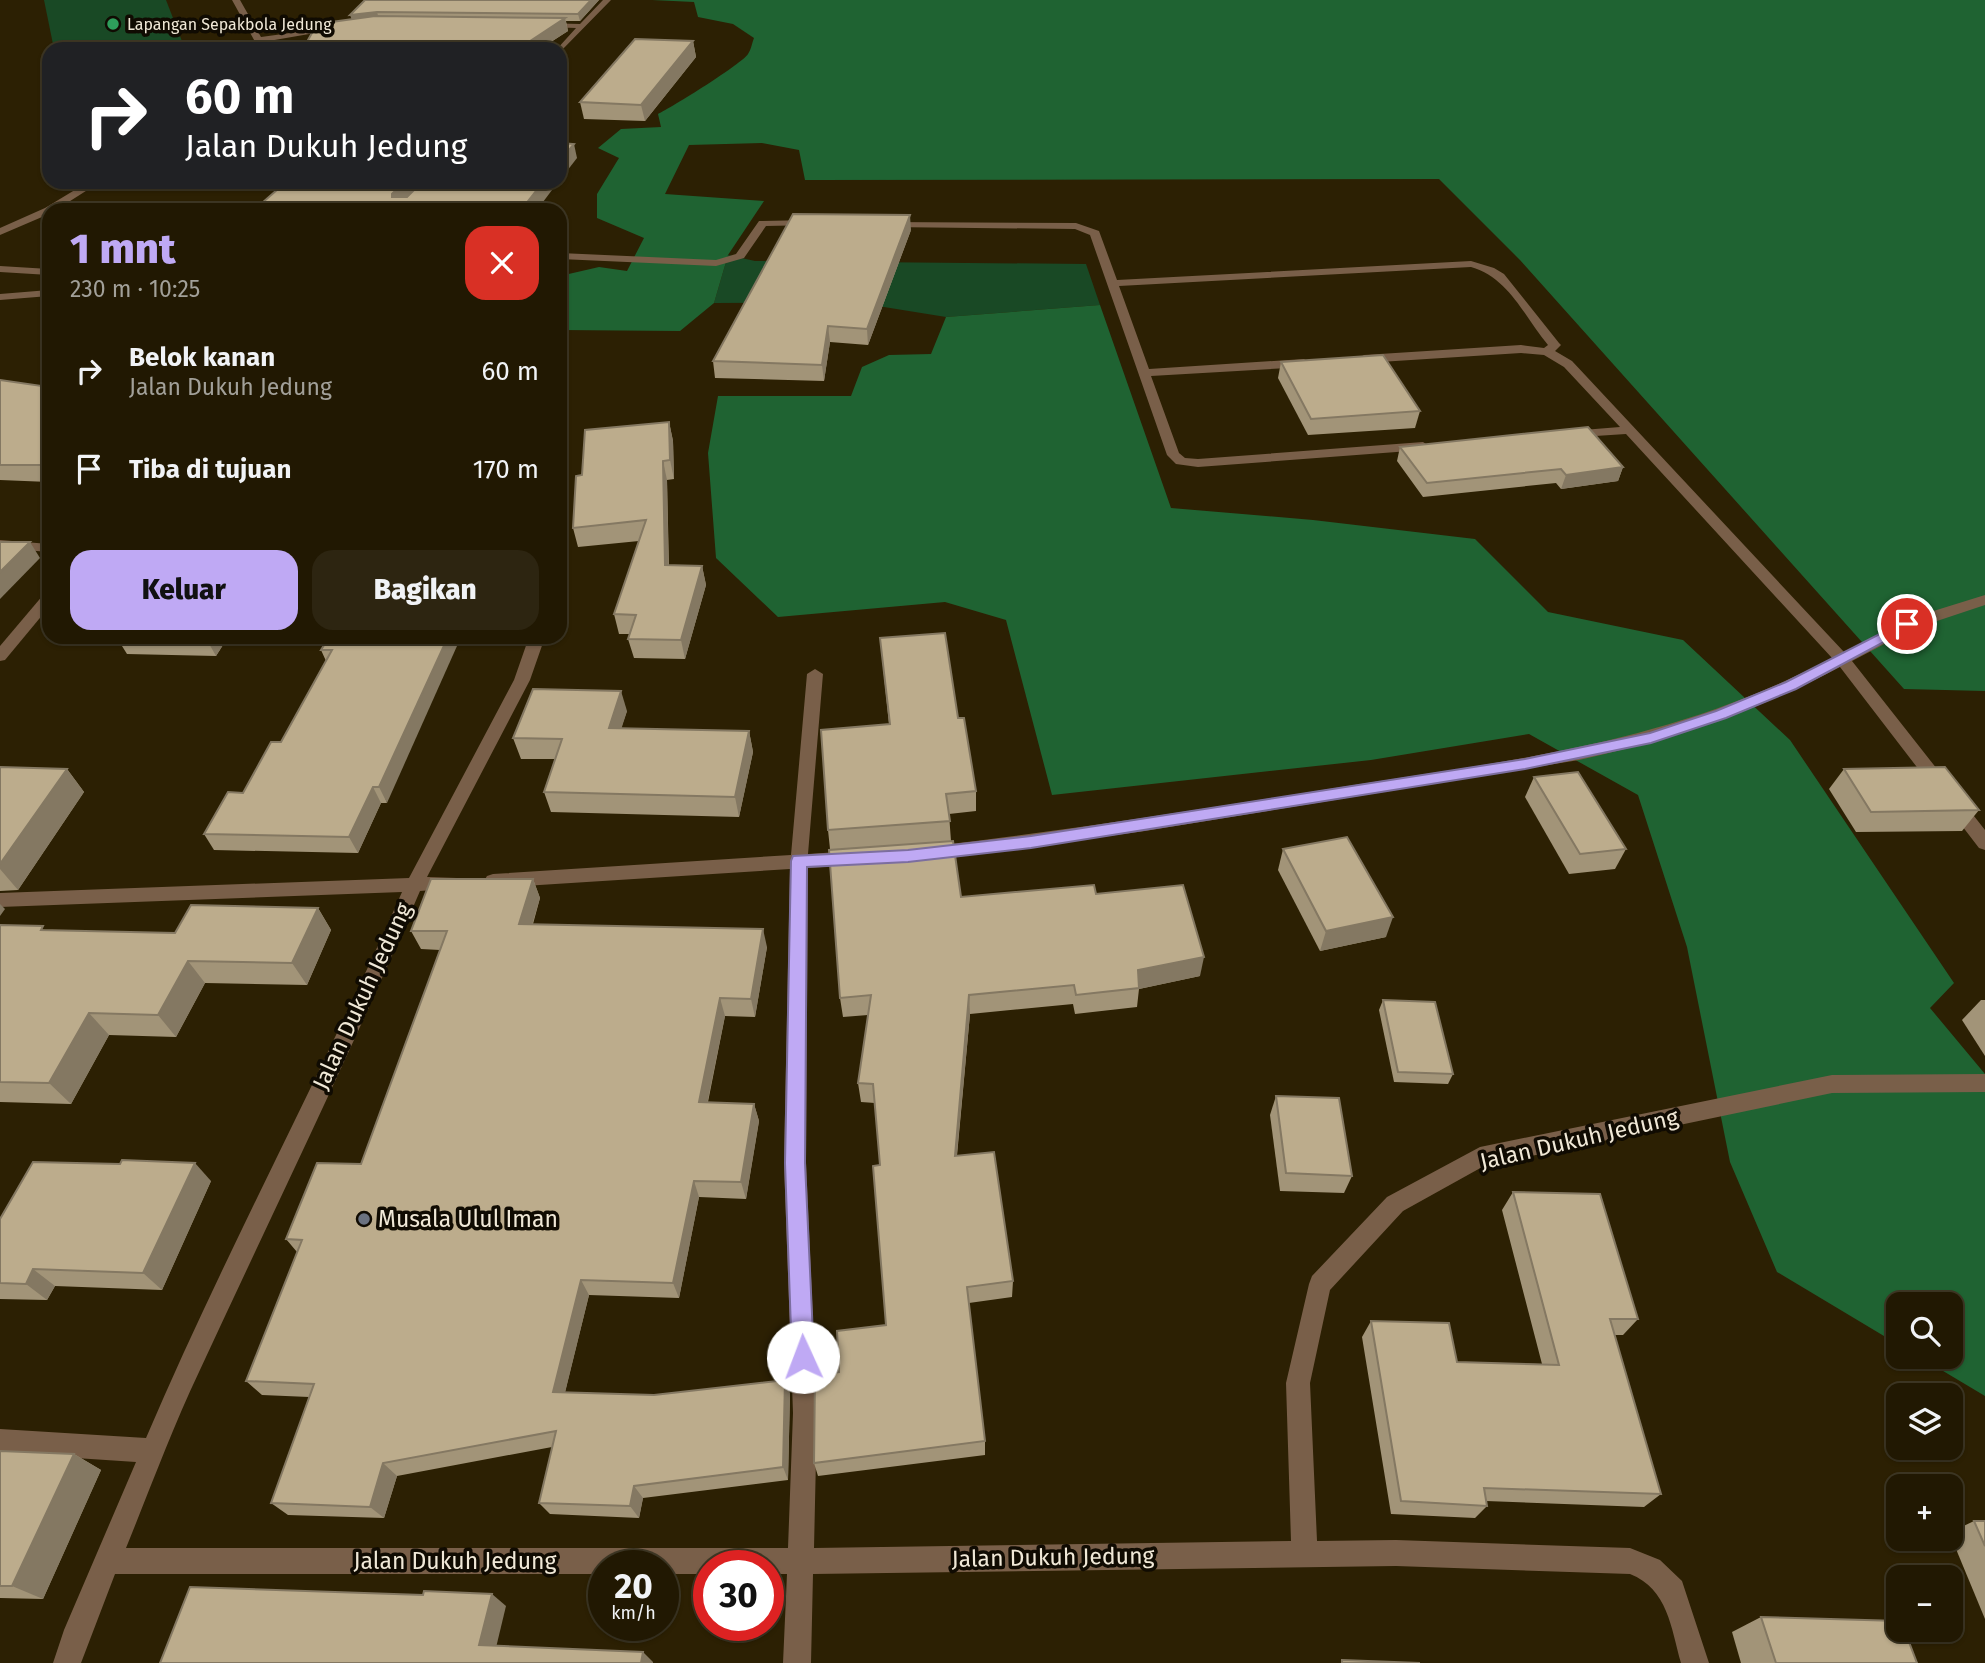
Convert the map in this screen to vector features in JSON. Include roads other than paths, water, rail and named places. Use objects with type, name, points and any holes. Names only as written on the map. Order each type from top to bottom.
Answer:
[{"type":"street","points":[[236,0],[258,42]]},
{"type":"street","points":[[567,43],[607,0]]},
{"type":"street","points":[[537,24],[583,26]]},
{"type":"street","points":[[274,42],[341,28]]},
{"type":"street","points":[[60,203],[83,189]]},
{"type":"street","points":[[0,232],[42,213]]},
{"type":"street","points":[[567,256],[716,262],[740,256],[763,223],[818,223]]},
{"type":"street","points":[[872,224],[1087,228],[1096,233],[1172,455],[1181,461],[1198,463],[1435,445]]},
{"type":"street","points":[[1113,283],[1471,264],[1494,272],[1507,285],[1555,345],[1547,352]]},
{"type":"street","points":[[0,270],[42,272]]},
{"type":"street","points":[[0,296],[42,293]]},
{"type":"street","points":[[1346,360],[1521,349],[1547,352],[1568,364],[1841,658],[1985,843]]},
{"type":"street","points":[[1144,373],[1319,362]]},
{"type":"street","points":[[1560,436],[1629,430]]},
{"type":"street","points":[[0,544],[42,547]]},
{"type":"street","points":[[922,854],[1031,842],[1219,813],[1525,764],[1651,738],[1721,715],[1779,690],[1907,624],[1955,606],[1985,600]]},
{"type":"street","points":[[0,656],[42,605]]},
{"type":"street","name":"Jalan Dukuh Jedung","points":[[68,1663],[78,1630],[189,1366],[313,1101],[359,1011],[414,885],[522,680],[535,644]]},
{"type":"street","points":[[797,1663],[805,1413],[795,1163],[799,861],[815,674]]},
{"type":"street","name":"Jalan Dukuh Jedung","points":[[0,900],[414,885],[867,858]]},
{"type":"street","name":"Jalan Dukuh Jedung","points":[[1304,1554],[1298,1383],[1321,1284],[1395,1203],[1480,1157],[1832,1084],[1985,1083]]},
{"type":"street","points":[[0,1441],[153,1451]]},
{"type":"street","name":"Jalan Dukuh Jedung","points":[[108,1561],[802,1561],[1396,1553],[1630,1561],[1651,1569],[1673,1590],[1695,1663]]},
{"type":"place","name":"Lapangan Sepakbola Jedung","points":[[113,24]]},
{"type":"place","name":"Musala Ulul Iman","points":[[364,1219]]}]
